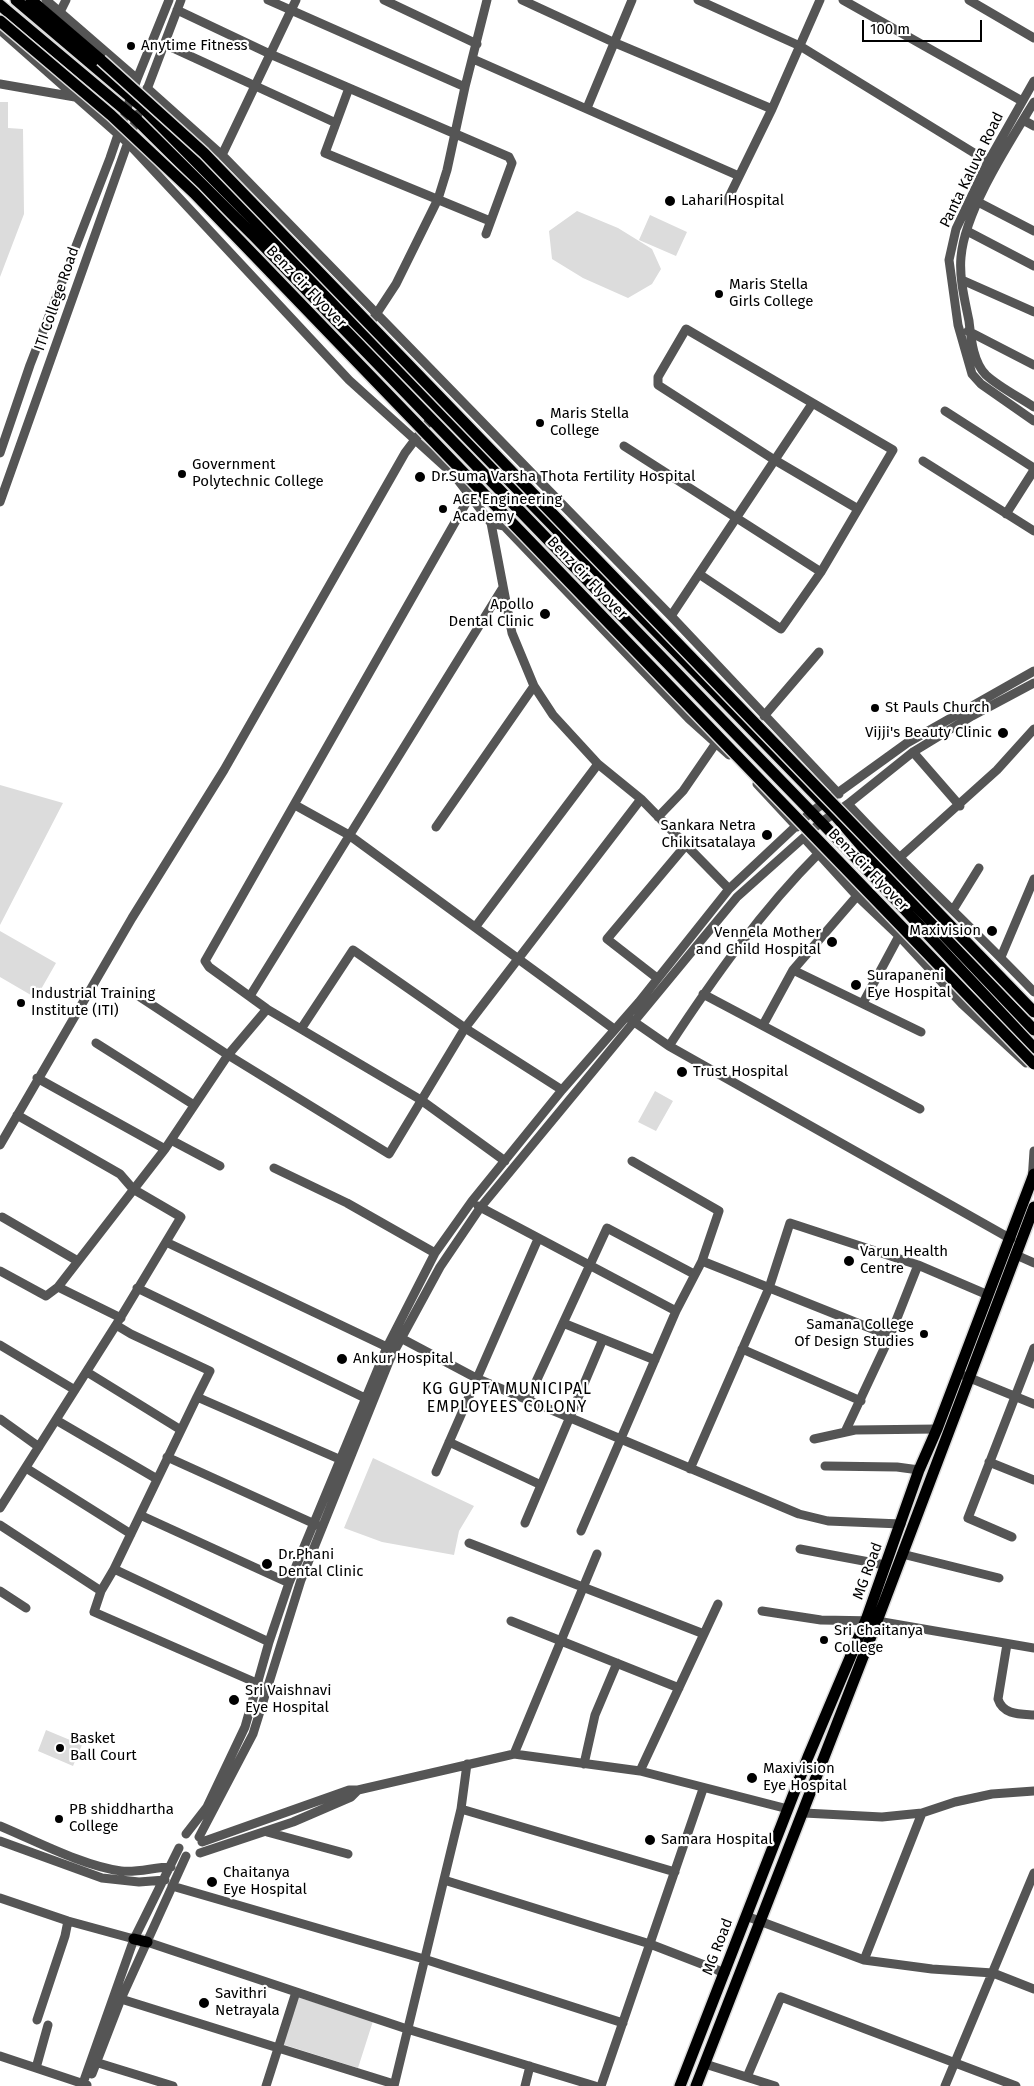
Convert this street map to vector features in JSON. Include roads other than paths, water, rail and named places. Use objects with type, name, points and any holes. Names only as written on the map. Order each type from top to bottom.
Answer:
[{"type":"main road","points":[[16,0],[140,106],[365,333],[833,813],[884,872],[1034,1030]]},
{"type":"main road","name":"Benz Cir Flyover","points":[[32,0],[211,160],[1034,1012]]},
{"type":"main road","points":[[0,5],[136,119],[262,244],[964,972],[1034,1048]]},
{"type":"main road","name":"Benz Cir Flyover","points":[[0,21],[112,115],[194,193],[1034,1064]]},
{"type":"main road","name":"MG Road","points":[[696,2086],[804,1813],[872,1620],[885,1566],[919,1470],[937,1429],[1033,1178]]},
{"type":"main road","name":"MG Road","points":[[680,2086],[788,1809],[902,1554],[1034,1207]]},
{"type":"main road","points":[[926,1454],[939,1458]]},
{"type":"main road","points":[[788,1809],[804,1813]]},
{"type":"main road","points":[[134,1939],[147,1942]]},
{"type":"street","points":[[46,0],[137,79]]},
{"type":"street","points":[[60,12],[66,0]]},
{"type":"street","name":"ITI College Road","points":[[0,453],[30,365],[137,79],[169,0]]},
{"type":"street","name":"ITI College Road","points":[[0,502],[127,142],[181,0]]},
{"type":"street","points":[[268,0],[465,87]]},
{"type":"street","points":[[222,156],[296,0]]},
{"type":"street","points":[[384,0],[477,44]]},
{"type":"street","points":[[365,333],[396,284],[438,199],[447,170],[454,133],[487,0]]},
{"type":"street","points":[[522,0],[613,42],[772,109]]},
{"type":"street","points":[[587,108],[632,0]]},
{"type":"street","points":[[698,0],[712,3],[800,46],[997,168]]},
{"type":"street","points":[[726,201],[772,109],[820,0]]},
{"type":"street","points":[[844,0],[1022,101]]},
{"type":"street","points":[[969,0],[1034,38]]},
{"type":"street","points":[[177,10],[270,54],[511,158],[512,163],[486,234]]},
{"type":"street","points":[[0,30],[127,142],[348,380],[454,475],[490,523],[512,633],[534,686],[553,715],[598,764],[640,799],[729,889]]},
{"type":"street","points":[[164,44],[336,123]]},
{"type":"street","points":[[473,59],[739,176]]},
{"type":"street","name":"Panta Kaluva Road","points":[[1034,81],[988,162],[956,229],[949,260],[958,327],[972,374],[981,384],[1034,421]]},
{"type":"street","points":[[0,84],[76,97]]},
{"type":"street","points":[[147,88],[222,156],[671,616],[839,794]]},
{"type":"street","points":[[349,88],[325,153],[490,221]]},
{"type":"street","name":"Panta Kaluva Road","points":[[1034,102],[978,202],[967,231],[961,258],[962,280],[970,332],[974,349],[986,375],[1034,407]]},
{"type":"street","points":[[1023,120],[1034,126]]},
{"type":"street","points":[[978,202],[1034,230]]},
{"type":"street","points":[[967,231],[1034,266]]},
{"type":"street","points":[[962,280],[1034,312]]},
{"type":"street","points":[[958,327],[1034,365]]},
{"type":"street","points":[[699,574],[781,629],[821,572],[894,450],[812,404],[690,330],[686,330],[682,333],[658,378],[658,385],[774,459],[858,509]]},
{"type":"street","points":[[671,616],[812,404]]},
{"type":"street","points":[[945,410],[1034,469],[1006,514]]},
{"type":"street","points":[[0,1146],[37,1078],[132,918],[224,770],[405,453],[430,420]]},
{"type":"street","points":[[624,446],[821,572]]},
{"type":"street","points":[[923,461],[1034,531]]},
{"type":"street","points":[[470,496],[205,961],[209,967],[268,1009],[421,1100],[505,1161]]},
{"type":"street","points":[[490,523],[504,526],[689,719],[716,743],[797,827]]},
{"type":"street","points":[[250,996],[502,588]]},
{"type":"street","points":[[764,716],[818,652]]},
{"type":"street","points":[[94,2062],[134,1939],[179,1848],[180,1840],[207,1807],[245,1727],[259,1684],[269,1642],[289,1583],[317,1525],[397,1336],[435,1253],[472,1202],[562,1090],[614,1028],[626,1017],[729,889],[810,814],[907,743],[1034,671]]},
{"type":"street","points":[[200,1853],[200,1840],[253,1734],[317,1525],[339,1460],[387,1347],[397,1336],[480,1208],[736,897],[820,823],[848,804],[913,752],[972,716],[1034,684]]},
{"type":"street","points":[[436,827],[534,686]]},
{"type":"street","points":[[898,859],[960,806],[998,770],[1034,728]]},
{"type":"street","points":[[658,817],[683,790],[716,743]]},
{"type":"street","points":[[913,752],[960,806]]},
{"type":"street","points":[[476,926],[598,764]]},
{"type":"street","points":[[137,995],[228,1055],[389,1154],[464,1028],[640,799]]},
{"type":"street","points":[[848,804],[898,859],[953,910],[1034,992]]},
{"type":"street","points":[[295,805],[349,836],[476,926],[614,1028]]},
{"type":"street","points":[[804,838],[857,896],[899,936],[962,1004],[1034,1069]]},
{"type":"street","points":[[657,978],[607,939],[686,845]]},
{"type":"street","points":[[669,1046],[703,994],[796,876],[819,853]]},
{"type":"street","points":[[953,910],[979,868]]},
{"type":"street","points":[[1001,958],[1034,879]]},
{"type":"street","points":[[764,1025],[793,970],[857,896]]},
{"type":"street","points":[[863,1003],[899,936]]},
{"type":"street","points":[[301,1029],[353,950],[464,1028],[562,1090]]},
{"type":"street","points":[[793,970],[921,1032]]},
{"type":"street","points":[[703,994],[920,1109]]},
{"type":"street","points":[[0,1271],[46,1296],[58,1287],[76,1260],[165,1149],[228,1055],[268,1009]]},
{"type":"street","points":[[626,1017],[669,1046],[1010,1238]]},
{"type":"street","points":[[96,1043],[194,1105]]},
{"type":"street","points":[[37,1078],[165,1149]]},
{"type":"street","points":[[0,1508],[87,1372],[181,1217],[133,1189],[120,1174],[17,1115]]},
{"type":"street","points":[[171,1140],[220,1166]]},
{"type":"street","points":[[1033,1178],[1034,1151]]},
{"type":"street","points":[[581,1531],[676,1311],[702,1261],[719,1211],[632,1160]]},
{"type":"street","points":[[274,1168],[347,1203],[435,1253]]},
{"type":"street","points":[[472,1202],[589,1267],[676,1311]]},
{"type":"street","points":[[2,1217],[76,1260]]},
{"type":"street","points":[[690,1469],[769,1288],[790,1223],[918,1265],[988,1295]]},
{"type":"street","points":[[528,1399],[607,1228],[694,1274]]},
{"type":"street","points":[[436,1472],[538,1239]]},
{"type":"street","points":[[166,1242],[387,1347]]},
{"type":"street","points":[[1016,1255],[1034,1263]]},
{"type":"street","points":[[702,1261],[890,1336]]},
{"type":"street","points":[[845,1432],[890,1336],[918,1265]]},
{"type":"street","points":[[58,1287],[118,1321],[131,1334],[210,1371],[114,1569],[101,1591],[94,1612],[259,1684]]},
{"type":"street","points":[[137,1288],[365,1398]]},
{"type":"street","points":[[563,1323],[655,1360]]},
{"type":"street","points":[[397,1336],[478,1379],[799,1514],[828,1521],[901,1524]]},
{"type":"street","points":[[525,1523],[603,1339]]},
{"type":"street","points":[[0,1344],[75,1390]]},
{"type":"street","points":[[1012,1537],[968,1518],[1034,1348]]},
{"type":"street","points":[[742,1349],[861,1401]]},
{"type":"street","points":[[87,1372],[181,1430]]},
{"type":"street","points":[[958,1373],[1034,1404]]},
{"type":"street","points":[[198,1398],[339,1460]]},
{"type":"street","points":[[0,1419],[39,1447]]},
{"type":"street","points":[[56,1420],[157,1478]]},
{"type":"street","points":[[814,1439],[854,1430],[937,1429]]},
{"type":"street","points":[[449,1442],[542,1485]]},
{"type":"street","points":[[167,1458],[317,1525]]},
{"type":"street","points":[[989,1462],[1034,1480]]},
{"type":"street","points":[[826,1466],[897,1467],[919,1470]]},
{"type":"street","points":[[26,1468],[131,1534]]},
{"type":"street","points":[[140,1515],[289,1583]]},
{"type":"street","points":[[0,1525],[101,1591]]},
{"type":"street","points":[[469,1543],[704,1634]]},
{"type":"street","points":[[800,1549],[885,1566]]},
{"type":"street","points":[[514,1754],[596,1554]]},
{"type":"street","points":[[902,1554],[999,1578]]},
{"type":"street","points":[[114,1569],[269,1642]]},
{"type":"street","points":[[0,1591],[26,1608]]},
{"type":"street","points":[[640,1771],[718,1604]]},
{"type":"street","points":[[762,1611],[844,1622],[872,1620],[1034,1648]]},
{"type":"street","points":[[511,1621],[679,1688]]},
{"type":"street","points":[[1007,1644],[998,1699],[1000,1705],[1007,1711],[1034,1715]]},
{"type":"street","points":[[584,1764],[595,1715],[617,1663]]},
{"type":"street","points":[[200,1840],[320,1798],[349,1790],[358,1790],[514,1754],[640,1771],[703,1789],[788,1809]]},
{"type":"street","points":[[121,1998],[394,2085],[462,1809],[467,1764]]},
{"type":"street","points":[[601,2086],[703,1789]]},
{"type":"street","points":[[179,1848],[186,1856],[194,1857],[200,1853],[266,1832],[351,1797],[358,1790]]},
{"type":"street","points":[[804,1813],[882,1817],[922,1813],[955,1802],[992,1794],[1034,1791]]},
{"type":"street","points":[[462,1809],[675,1872]]},
{"type":"street","points":[[864,1960],[922,1813]]},
{"type":"street","points":[[0,1826],[96,1865],[129,1871],[145,1871],[168,1867],[181,1868]]},
{"type":"street","points":[[266,1832],[348,1854]]},
{"type":"street","points":[[186,1834],[193,1834],[200,1840]]},
{"type":"street","points":[[0,1841],[102,1878],[139,1882],[162,1879],[424,1959],[623,2023]]},
{"type":"street","points":[[0,2056],[85,2085],[121,1998],[186,1856]]},
{"type":"street","points":[[945,2086],[1034,1873]]},
{"type":"street","points":[[444,1880],[650,1944],[725,1973]]},
{"type":"street","points":[[0,1898],[68,1921],[134,1939]]},
{"type":"street","points":[[746,1916],[864,1960],[932,1969],[993,1973],[1034,1989]]},
{"type":"street","points":[[37,2020],[65,1936],[68,1921]]},
{"type":"street","points":[[147,1942],[408,2029],[595,2086]]},
{"type":"street","points":[[266,2086],[296,1992]]},
{"type":"street","points":[[747,2077],[781,1997],[1016,2086]]},
{"type":"street","points":[[36,2068],[48,2025]]},
{"type":"street","points":[[94,2062],[173,2086]]},
{"type":"street","points":[[705,2064],[775,2086]]},
{"type":"street","points":[[525,2086],[530,2066]]},
{"type":"place","name":"Anytime Fitness","points":[[131,46]]},
{"type":"place","name":"Lahari Hospital","points":[[670,201]]},
{"type":"place","name":"Maris Stella Girls College","points":[[719,294]]},
{"type":"place","name":"Maris Stella College","points":[[540,423]]},
{"type":"place","name":"Government Polytechnic College","points":[[182,474]]},
{"type":"place","name":"Dr.Suma Varsha Thota Fertility Hospital","points":[[420,477]]},
{"type":"place","name":"ACE Engineering Academy","points":[[443,509]]},
{"type":"place","name":"Apollo Dental Clinic","points":[[545,614]]},
{"type":"place","name":"St Pauls Church","points":[[875,708]]},
{"type":"place","name":"Vijji's Beauty Clinic","points":[[1003,733]]},
{"type":"place","name":"Sankara Netra Chikitsatalaya","points":[[767,835]]},
{"type":"place","name":"Maxivision","points":[[992,931]]},
{"type":"place","name":"Vennela Mother and Child Hospital","points":[[832,942]]},
{"type":"place","name":"Surapaneni Eye Hospital","points":[[856,985]]},
{"type":"place","name":"Industrial Training Institute (ITI)","points":[[21,1003]]},
{"type":"place","name":"Trust Hospital","points":[[682,1072]]},
{"type":"place","name":"Varun Health Centre","points":[[849,1261]]},
{"type":"place","name":"Samana College Of Design Studies","points":[[924,1334]]},
{"type":"place","name":"Ankur Hospital","points":[[342,1359]]},
{"type":"place","name":"Dr.Phani Dental Clinic","points":[[267,1564]]},
{"type":"place","name":"Sri Chaitanya College","points":[[824,1640]]},
{"type":"place","name":"Sri Vaishnavi Eye Hospital","points":[[234,1700]]},
{"type":"place","name":"Basket Ball Court","points":[[60,1748]]},
{"type":"place","name":"Maxivision Eye Hospital","points":[[752,1778]]},
{"type":"place","name":"PB shiddhartha College","points":[[59,1819]]},
{"type":"place","name":"Samara Hospital","points":[[650,1840]]},
{"type":"place","name":"Chaitanya Eye Hospital","points":[[212,1882]]},
{"type":"place","name":"Savithri Netrayala","points":[[204,2003]]},
{"type":"district","name":"KG GUPTA MUNICIPAL EMPLOYEES COLONY","points":[[507,1399]]}]
